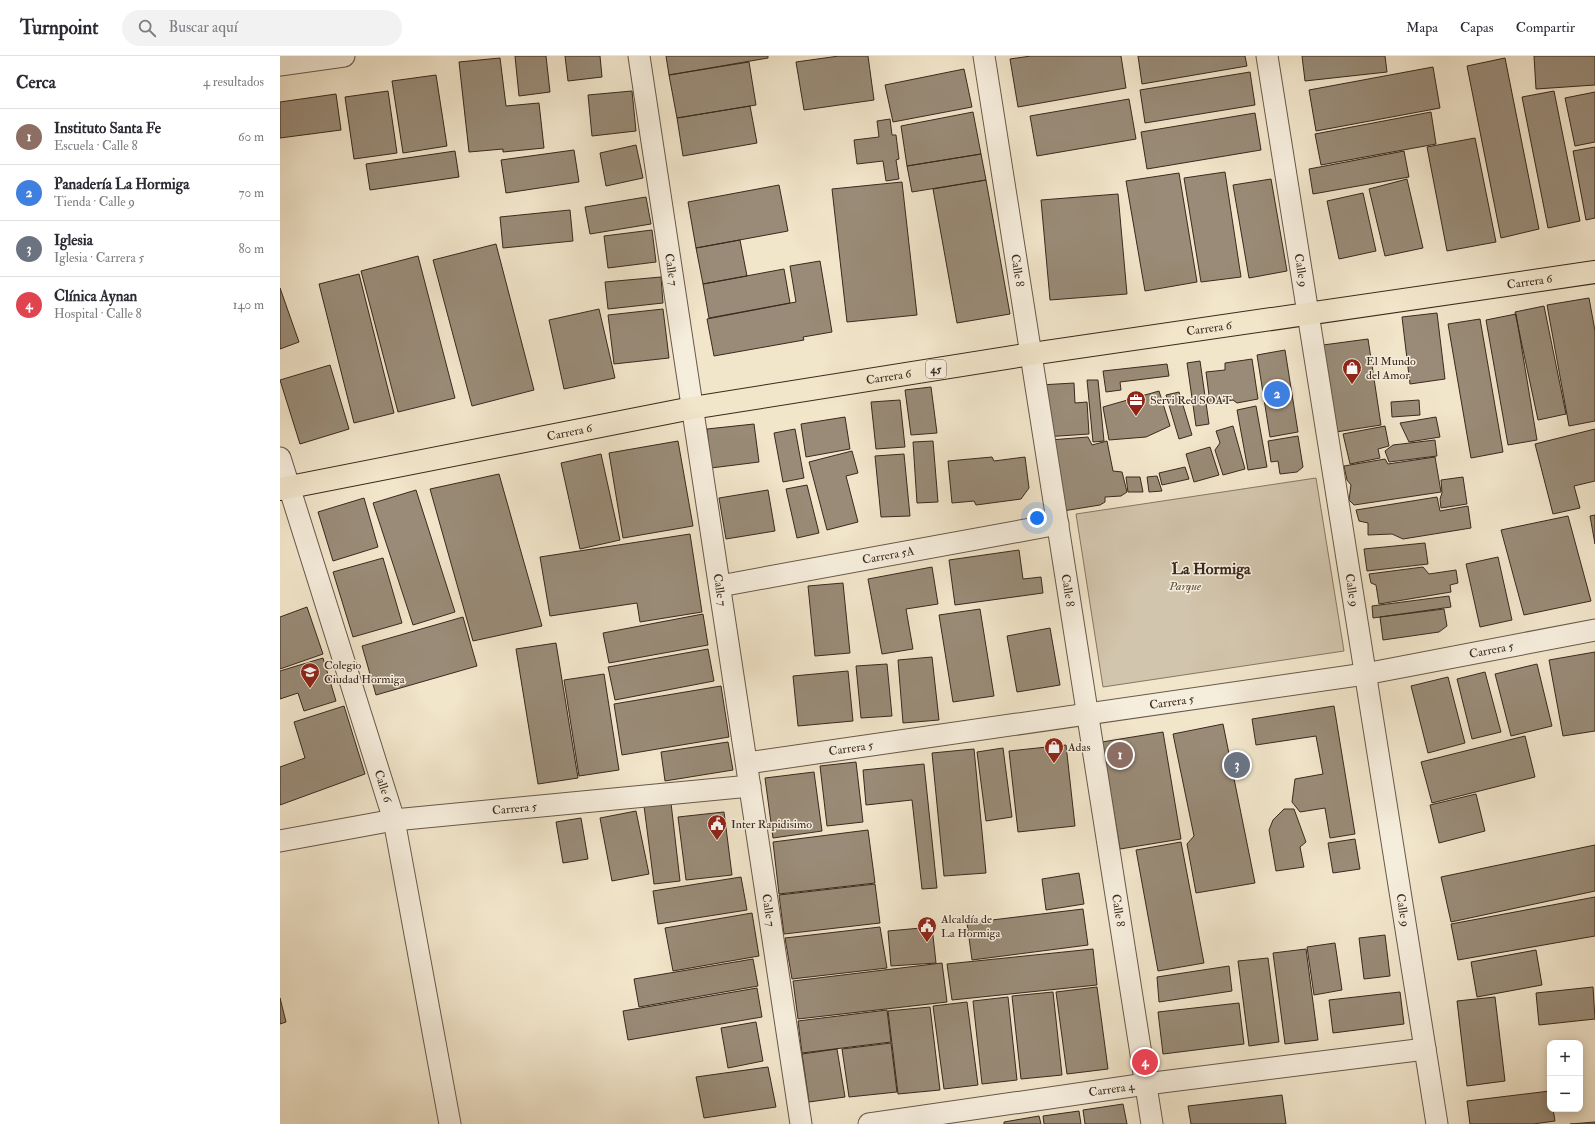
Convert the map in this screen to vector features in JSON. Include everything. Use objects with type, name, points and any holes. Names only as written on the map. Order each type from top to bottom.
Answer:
[{"type":"main road","name":"Carrera 6","points":[[285,488],[692,408],[1031,354],[1595,272]]},
{"type":"street","points":[[280,65],[344,56]]},
{"type":"street","name":"Calle 7","points":[[639,56],[801,1124]]},
{"type":"street","name":"Calle 8","points":[[984,56],[1152,1124]]},
{"type":"street","name":"Calle 9","points":[[1267,56],[1437,1124]]},
{"type":"street","name":"Calle 6","points":[[280,458],[285,488],[394,820],[450,1124]]},
{"type":"street","name":"Carrera 5A","points":[[720,586],[1058,524]]},
{"type":"street","name":"Carrera 5","points":[[747,762],[1365,674],[1595,630]]},
{"type":"street","name":"Carrera 5","points":[[280,841],[394,820],[750,786]]},
{"type":"street","name":"Carrera 4","points":[[869,1124],[1146,1084],[1425,1049]]},
{"type":"green space","name":"Parque","points":[[1316,478],[1344,651],[1103,687],[1076,514]]},
{"type":"building","points":[[515,56],[546,56],[550,92],[519,96]]},
{"type":"building","points":[[565,56],[600,56],[602,77],[568,81]]},
{"type":"building","points":[[666,56],[768,56],[768,58],[669,75]]},
{"type":"building","points":[[839,56],[868,56],[874,100],[804,110],[796,62]]},
{"type":"building","points":[[1031,56],[1121,56],[1126,88],[1018,107],[1010,59]]},
{"type":"building","points":[[1138,56],[1245,56],[1247,66],[1142,84]]},
{"type":"building","points":[[1302,56],[1385,56],[1387,72],[1305,81]]},
{"type":"building","points":[[1534,56],[1595,56],[1595,85],[1536,89]]},
{"type":"building","points":[[500,58],[506,106],[539,103],[544,148],[503,152],[503,149],[469,152],[459,62]]},
{"type":"building","points":[[1505,58],[1539,229],[1501,238],[1467,66]]},
{"type":"building","points":[[749,62],[756,105],[677,118],[669,75]]},
{"type":"building","points":[[1433,67],[1440,108],[1316,131],[1309,90]]},
{"type":"building","points":[[964,69],[972,107],[893,122],[885,85]]},
{"type":"building","points":[[1250,72],[1255,105],[1145,123],[1140,90]]},
{"type":"building","points":[[436,75],[447,146],[403,153],[392,81]]},
{"type":"building","points":[[388,91],[397,153],[354,159],[345,97]]},
{"type":"building","points":[[632,91],[636,131],[592,136],[588,95]]},
{"type":"building","points":[[1554,91],[1580,221],[1548,228],[1522,97]]},
{"type":"building","points":[[1595,92],[1595,142],[1575,146],[1565,98]]},
{"type":"building","points":[[336,94],[341,130],[280,138],[280,102]]},
{"type":"building","points":[[1129,99],[1136,139],[1037,156],[1030,116]]},
{"type":"building","points":[[750,106],[757,143],[683,156],[677,118]]},
{"type":"building","points":[[973,112],[981,154],[907,166],[901,126]]},
{"type":"building","points":[[1431,112],[1436,144],[1321,165],[1315,134]]},
{"type":"building","points":[[1255,113],[1261,150],[1147,169],[1141,132]]},
{"type":"building","points":[[890,119],[892,135],[896,135],[899,159],[896,160],[899,179],[886,181],[883,161],[857,164],[854,140],[879,137],[877,121]]},
{"type":"building","points":[[1475,138],[1496,242],[1447,251],[1427,147]]},
{"type":"building","points":[[636,145],[643,178],[606,186],[600,153]]},
{"type":"building","points":[[1595,147],[1595,218],[1586,220],[1573,151]]},
{"type":"building","points":[[574,150],[579,182],[506,193],[501,160]]},
{"type":"building","points":[[455,151],[459,177],[370,190],[366,164]]},
{"type":"building","points":[[1404,151],[1409,177],[1313,194],[1309,169]]},
{"type":"building","points":[[981,154],[986,180],[912,192],[907,166]]},
{"type":"building","points":[[1225,172],[1241,277],[1201,282],[1184,178]]},
{"type":"building","points":[[1179,173],[1197,282],[1145,291],[1126,181]]},
{"type":"building","points":[[1271,179],[1287,271],[1249,278],[1233,185]]},
{"type":"building","points":[[1407,179],[1423,248],[1385,256],[1369,189]]},
{"type":"building","points":[[986,180],[1010,314],[957,323],[933,189]]},
{"type":"building","points":[[902,182],[917,315],[847,322],[832,189]]},
{"type":"building","points":[[779,185],[788,231],[696,248],[688,202]]},
{"type":"building","points":[[1363,193],[1376,251],[1339,259],[1327,201]]},
{"type":"building","points":[[1118,194],[1127,294],[1050,300],[1041,200]]},
{"type":"building","points":[[646,197],[651,224],[590,234],[585,207]]},
{"type":"building","points":[[570,210],[573,241],[503,248],[500,217]]},
{"type":"building","points":[[652,230],[656,262],[608,268],[604,236]]},
{"type":"building","points":[[740,240],[747,276],[703,284],[696,248]]},
{"type":"building","points":[[496,244],[534,390],[472,406],[433,260]]},
{"type":"building","points":[[418,256],[455,398],[398,412],[361,271]]},
{"type":"building","points":[[820,261],[832,332],[803,337],[804,340],[714,356],[707,319],[796,302],[790,266]]},
{"type":"building","points":[[784,269],[790,303],[709,318],[703,284]]},
{"type":"building","points":[[359,274],[394,413],[354,423],[319,284]]},
{"type":"building","points":[[661,277],[663,303],[608,309],[605,282]]},
{"type":"building","points":[[280,288],[299,342],[280,349]]},
{"type":"building","points":[[1589,298],[1595,331],[1595,421],[1569,426],[1547,305]]},
{"type":"building","points":[[1544,306],[1566,414],[1538,420],[1515,312]]},
{"type":"building","points":[[599,309],[615,378],[564,389],[549,320]]},
{"type":"building","points":[[663,309],[669,358],[614,364],[608,315]]},
{"type":"building","points":[[1437,313],[1445,379],[1410,384],[1402,317]]},
{"type":"building","points":[[1516,314],[1537,440],[1508,445],[1486,320]]},
{"type":"building","points":[[1480,319],[1503,452],[1471,458],[1448,324]]},
{"type":"building","name":"El Mundo del Amor","points":[[1368,339],[1381,425],[1336,432],[1323,345]]},
{"type":"building","points":[[1285,350],[1298,432],[1270,437],[1257,355]]},
{"type":"building","points":[[1252,359],[1258,399],[1237,403],[1233,400],[1210,403],[1206,372],[1225,370],[1225,363]]},
{"type":"building","points":[[1200,361],[1209,424],[1196,426],[1187,363]]},
{"type":"building","points":[[1167,364],[1169,376],[1120,382],[1121,390],[1106,392],[1103,371]]},
{"type":"building","points":[[330,365],[349,429],[300,444],[280,380]]},
{"type":"building","points":[[1087,380],[1098,380],[1104,441],[1093,442]]},
{"type":"building","points":[[1074,383],[1075,403],[1087,402],[1089,434],[1044,437],[1040,385]]},
{"type":"building","points":[[931,387],[937,433],[911,435],[905,390]]},
{"type":"building","name":"Servi Red SOAT","points":[[1159,391],[1170,426],[1146,437],[1109,440],[1103,407]]},
{"type":"building","points":[[1179,392],[1192,435],[1179,439],[1166,395]]},
{"type":"building","points":[[900,400],[905,447],[876,449],[871,402]]},
{"type":"building","points":[[1419,400],[1420,415],[1392,417],[1391,402]]},
{"type":"building","points":[[1256,406],[1267,467],[1248,470],[1237,410]]},
{"type":"building","points":[[845,417],[850,449],[806,457],[801,424]]},
{"type":"building","points":[[1436,417],[1440,437],[1409,442],[1400,423]]},
{"type":"building","points":[[754,424],[759,462],[711,468],[707,429]]},
{"type":"building","points":[[1233,426],[1245,469],[1223,475],[1215,450],[1220,443],[1216,431]]},
{"type":"building","points":[[1385,426],[1389,446],[1378,449],[1380,458],[1350,464],[1343,434]]},
{"type":"building","points":[[795,429],[804,478],[783,482],[774,433]]},
{"type":"building","points":[[1595,429],[1595,481],[1574,486],[1580,508],[1553,514],[1535,444]]},
{"type":"building","points":[[1298,436],[1303,467],[1297,472],[1280,474],[1278,461],[1271,462],[1268,441]]},
{"type":"building","points":[[1088,437],[1092,445],[1107,441],[1113,471],[1122,472],[1127,492],[1121,496],[1105,497],[1105,502],[1100,505],[1063,511],[1050,440]]},
{"type":"building","points":[[1435,440],[1437,456],[1389,462],[1385,451],[1393,445]]},
{"type":"building","points":[[678,441],[693,526],[623,538],[609,453]]},
{"type":"building","points":[[933,441],[938,502],[917,503],[913,442]]},
{"type":"building","points":[[1210,447],[1219,475],[1194,482],[1186,454]]},
{"type":"building","points":[[852,451],[858,473],[846,476],[858,522],[827,530],[809,462]]},
{"type":"building","points":[[601,454],[620,540],[580,549],[561,463]]},
{"type":"building","points":[[904,454],[910,516],[881,517],[875,456]]},
{"type":"building","points":[[992,457],[994,461],[1025,457],[1029,488],[1021,499],[976,505],[974,501],[952,503],[948,461]]},
{"type":"building","points":[[1435,457],[1441,492],[1354,505],[1349,500],[1351,485],[1347,480],[1344,466],[1385,459],[1388,464]]},
{"type":"building","points":[[1185,467],[1189,479],[1162,485],[1159,473]]},
{"type":"building","points":[[499,474],[542,626],[473,641],[430,489]]},
{"type":"building","points":[[1157,476],[1162,491],[1149,492],[1147,477]]},
{"type":"building","points":[[1126,477],[1140,477],[1143,492],[1128,492]]},
{"type":"building","points":[[1463,477],[1467,504],[1441,508],[1441,480]]},
{"type":"building","points":[[807,485],[819,533],[797,538],[786,489]]},
{"type":"building","points":[[416,490],[455,612],[413,625],[373,503]]},
{"type":"building","points":[[768,490],[775,531],[726,539],[719,498]]},
{"type":"building","points":[[1437,497],[1440,511],[1468,506],[1471,528],[1403,539],[1392,534],[1368,535],[1368,523],[1359,521],[1356,510]]},
{"type":"building","points":[[364,498],[378,547],[333,561],[318,512]]},
{"type":"building","points":[[1595,515],[1595,544],[1590,516]]},
{"type":"building","points":[[1568,516],[1591,601],[1524,615],[1501,530]]},
{"type":"building","points":[[690,534],[702,612],[640,622],[637,603],[550,616],[540,557]]},
{"type":"building","points":[[1425,543],[1428,564],[1367,571],[1364,549]]},
{"type":"building","points":[[1019,550],[1023,579],[1041,577],[1043,593],[955,605],[949,560]]},
{"type":"building","points":[[1498,557],[1512,620],[1480,627],[1466,564]]},
{"type":"building","points":[[383,558],[402,623],[353,637],[333,572]]},
{"type":"building","points":[[932,567],[938,604],[906,609],[913,649],[882,654],[868,579]]},
{"type":"building","points":[[1423,567],[1429,574],[1456,570],[1458,583],[1450,585],[1451,592],[1379,604],[1376,585],[1371,583],[1369,574]]},
{"type":"building","points":[[843,583],[850,653],[815,656],[808,586]]},
{"type":"building","points":[[1449,596],[1451,607],[1373,618],[1372,606]]},
{"type":"building","points":[[307,607],[323,654],[280,669],[280,617]]},
{"type":"building","points":[[980,609],[994,696],[953,702],[939,615]]},
{"type":"building","points":[[1444,609],[1447,626],[1439,632],[1383,640],[1380,617]]},
{"type":"building","points":[[703,614],[708,645],[609,663],[603,633]]},
{"type":"building","points":[[463,617],[477,666],[376,695],[362,646]]},
{"type":"building","points":[[1050,628],[1060,685],[1017,692],[1007,636]]},
{"type":"building","points":[[556,643],[578,778],[538,784],[516,649]]},
{"type":"building","points":[[708,649],[714,681],[615,700],[608,667]]},
{"type":"building","points":[[1595,652],[1595,731],[1563,736],[1549,660]]},
{"type":"building","points":[[932,657],[939,720],[903,723],[898,660]]},
{"type":"building","points":[[323,658],[336,701],[304,711],[298,693],[280,699],[280,671]]},
{"type":"building","points":[[887,664],[892,716],[861,718],[856,666]]},
{"type":"building","points":[[1537,664],[1552,726],[1511,736],[1495,674]]},
{"type":"building","points":[[848,671],[853,721],[798,726],[793,676]]},
{"type":"building","points":[[1485,672],[1501,732],[1472,739],[1457,679]]},
{"type":"building","points":[[604,674],[619,770],[579,776],[564,680]]},
{"type":"building","points":[[1448,677],[1465,743],[1428,753],[1411,686]]},
{"type":"building","points":[[721,686],[729,737],[622,755],[614,704]]},
{"type":"building","points":[[344,706],[365,774],[280,805],[280,767],[305,758],[294,722]]},
{"type":"building","points":[[1334,706],[1355,834],[1330,838],[1325,808],[1300,812],[1292,802],[1295,779],[1323,774],[1316,736],[1256,745],[1252,719]]},
{"type":"building","points":[[1223,724],[1255,883],[1196,893],[1187,844],[1194,836],[1173,734]]},
{"type":"building","points":[[1163,732],[1181,839],[1120,849],[1102,742]]},
{"type":"building","points":[[1525,736],[1535,777],[1432,803],[1421,762]]},
{"type":"building","points":[[728,742],[733,770],[665,781],[661,752]]},
{"type":"building","points":[[1066,745],[1075,826],[1018,832],[1009,751]]},
{"type":"building","points":[[1003,748],[1012,817],[986,821],[977,752]]},
{"type":"building","points":[[974,749],[986,873],[944,876],[932,753]]},
{"type":"building","points":[[856,762],[863,822],[827,826],[820,766]]},
{"type":"building","points":[[924,764],[937,888],[922,889],[912,800],[866,805],[863,770]]},
{"type":"building","points":[[814,772],[822,831],[773,838],[765,778]]},
{"type":"building","points":[[1476,794],[1485,831],[1439,843],[1430,805]]},
{"type":"building","points":[[671,803],[680,881],[654,884],[644,806]]},
{"type":"building","points":[[1284,809],[1294,809],[1306,842],[1300,847],[1304,867],[1276,871],[1269,830],[1273,820]]},
{"type":"building","points":[[636,811],[649,874],[612,881],[600,818]]},
{"type":"building","points":[[724,812],[732,875],[686,880],[678,817]]},
{"type":"building","points":[[581,818],[588,859],[563,863],[556,822]]},
{"type":"building","points":[[868,830],[875,883],[779,894],[773,842]]},
{"type":"building","points":[[1355,839],[1360,869],[1333,873],[1328,843]]},
{"type":"building","points":[[1181,842],[1204,963],[1158,971],[1136,850]]},
{"type":"building","points":[[1595,845],[1595,891],[1451,922],[1441,877]]},
{"type":"building","points":[[1079,873],[1084,904],[1046,910],[1042,879]]},
{"type":"building","points":[[741,877],[747,910],[658,924],[653,891]]},
{"type":"building","points":[[875,884],[880,923],[784,934],[779,895]]},
{"type":"building","points":[[1595,897],[1595,936],[1458,960],[1451,924]]},
{"type":"building","points":[[1083,909],[1088,945],[972,960],[967,923]]},
{"type":"building","points":[[752,913],[759,956],[673,971],[665,928]]},
{"type":"building","points":[[880,927],[887,968],[792,979],[785,938]]},
{"type":"building","points":[[932,927],[936,963],[891,966],[888,931]]},
{"type":"building","points":[[1385,935],[1390,976],[1364,979],[1359,938]]},
{"type":"building","points":[[1335,943],[1342,990],[1314,995],[1307,947]]},
{"type":"building","points":[[1093,949],[1097,985],[952,1000],[947,964]]},
{"type":"building","points":[[1306,949],[1318,1040],[1285,1044],[1273,953]]},
{"type":"building","points":[[1536,950],[1542,985],[1477,997],[1471,962]]},
{"type":"building","points":[[1268,958],[1279,1042],[1249,1046],[1238,961]]},
{"type":"building","points":[[753,959],[758,986],[639,1007],[634,979]]},
{"type":"building","points":[[942,963],[947,1002],[798,1019],[793,981]]},
{"type":"building","points":[[1229,966],[1232,991],[1159,1002],[1157,977]]},
{"type":"building","points":[[1097,987],[1108,1069],[1067,1074],[1056,992]]},
{"type":"building","points":[[1593,987],[1595,1019],[1539,1025],[1536,993]]},
{"type":"building","points":[[757,988],[762,1017],[628,1040],[623,1011]]},
{"type":"building","points":[[1053,992],[1062,1075],[1021,1079],[1012,996]]},
{"type":"building","points":[[1400,992],[1404,1024],[1333,1033],[1329,1000]]},
{"type":"building","points":[[1008,997],[1017,1080],[982,1084],[973,1001]]},
{"type":"building","points":[[1495,997],[1505,1081],[1467,1086],[1457,1001]]},
{"type":"building","points":[[280,998],[286,1022],[280,1024]]},
{"type":"building","points":[[967,1002],[978,1085],[944,1089],[933,1006]]},
{"type":"building","points":[[1239,1003],[1244,1044],[1163,1054],[1158,1012]]},
{"type":"building","points":[[930,1007],[940,1090],[898,1094],[888,1011]]},
{"type":"building","points":[[887,1010],[891,1042],[802,1053],[798,1021]]},
{"type":"building","points":[[756,1022],[763,1061],[728,1068],[721,1028]]},
{"type":"building","points":[[891,1043],[897,1092],[849,1097],[842,1049]]},
{"type":"building","points":[[837,1049],[845,1097],[809,1102],[802,1054]]},
{"type":"building","points":[[768,1067],[776,1107],[704,1118],[696,1077]]},
{"type":"building","points":[[1547,1091],[1547,1112],[1554,1112],[1555,1121],[1533,1124],[1470,1124],[1467,1101]]},
{"type":"building","points":[[1282,1095],[1286,1124],[1191,1124],[1188,1106]]},
{"type":"building","points":[[1123,1104],[1127,1124],[1085,1124],[1083,1110]]},
{"type":"building","points":[[1079,1111],[1081,1124],[1044,1124],[1043,1116]]},
{"type":"building","points":[[1039,1116],[1041,1124],[1004,1124],[1004,1122]]},
{"type":"building","points":[[1595,1122],[1595,1124],[1570,1124]]},
{"type":"place","name":"El Mundo del Amor","points":[[1352,385]]},
{"type":"place","name":"Panadería La Hormiga","points":[[1277,394]]},
{"type":"place","name":"Servi Red SOAT","points":[[1136,417]]},
{"type":"place","name":"Colegio Ciudad Hormiga","points":[[310,689]]},
{"type":"place","name":"Instituto Santa Fe","points":[[1120,755]]},
{"type":"place","name":"Adas","points":[[1054,764]]},
{"type":"place","name":"Iglesia","points":[[1237,765]]},
{"type":"place","name":"Inter Rapidisimo","points":[[717,841]]},
{"type":"place","name":"Alcaldía de La Hormiga","points":[[927,943]]},
{"type":"place","name":"Clínica Aynan","points":[[1145,1062]]},
{"type":"district","name":"La Hormiga","points":[[1211,569]]}]
